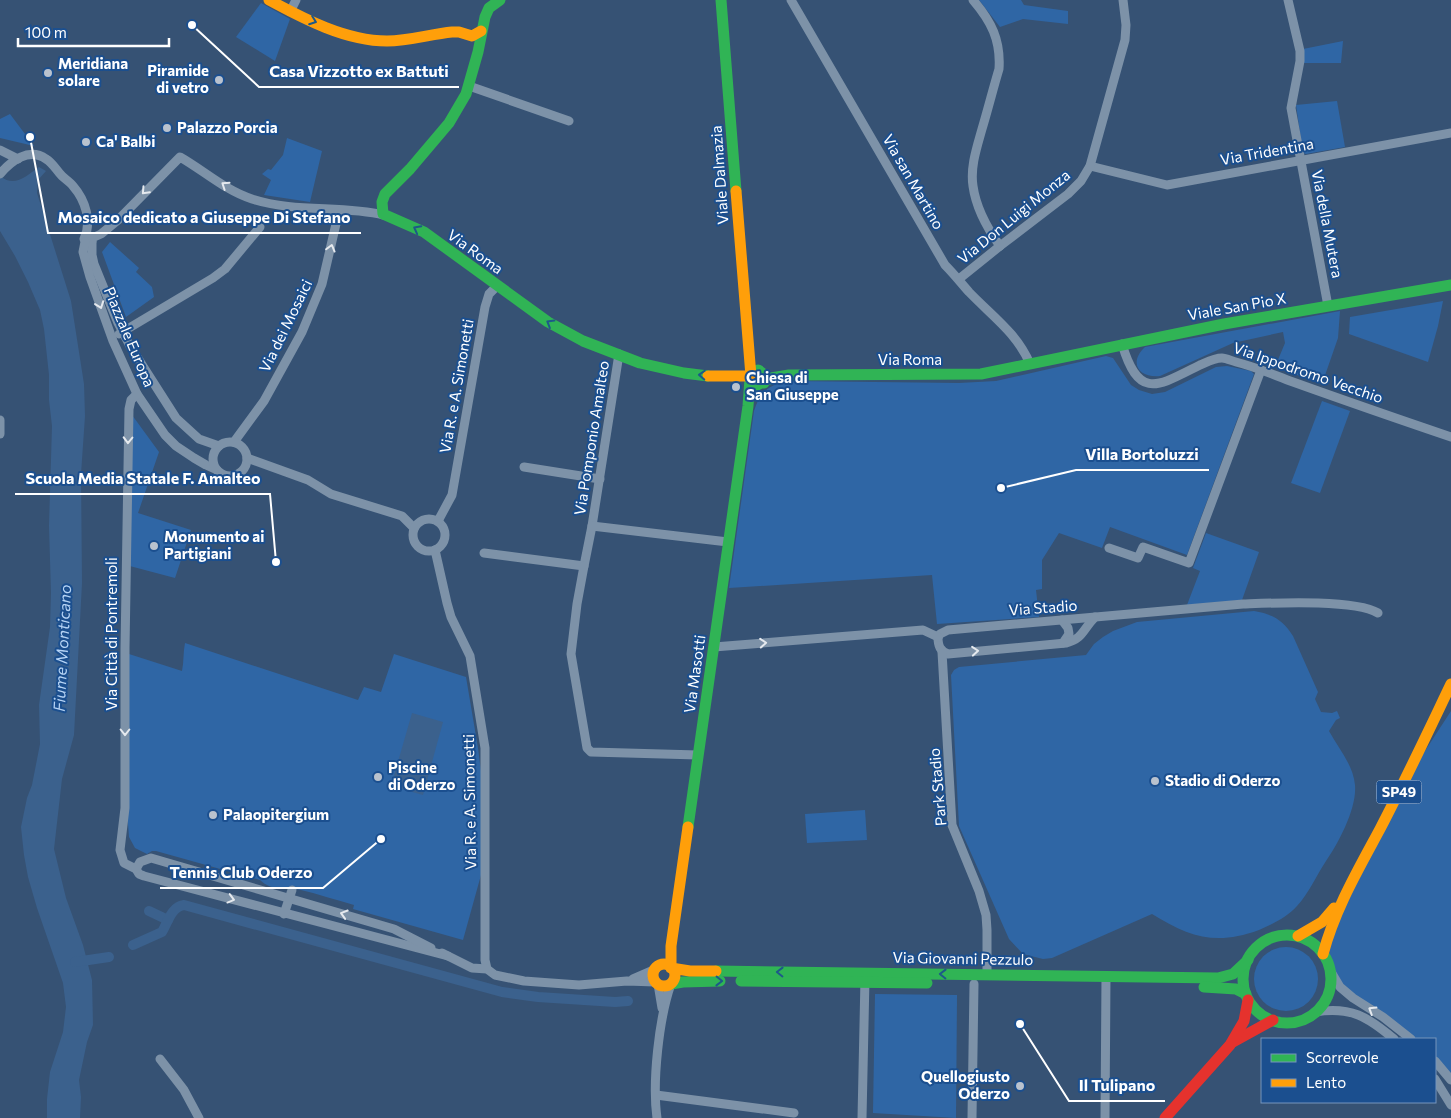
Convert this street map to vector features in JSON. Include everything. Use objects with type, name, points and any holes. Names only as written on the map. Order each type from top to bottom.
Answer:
[{"type":"street","points":[[269,0],[290,12],[358,38],[388,41],[452,32],[475,35],[480,31]]},
{"type":"street","points":[[290,12],[296,0]]},
{"type":"street","points":[[362,212],[385,194],[410,169],[449,123],[469,86],[476,59],[480,31],[489,8],[500,0]]},
{"type":"street","name":"Viale Dalmazia","points":[[721,0],[749,347],[758,377]]},
{"type":"street","name":"Via san Martino","points":[[791,0],[946,265],[1024,348],[1030,364]]},
{"type":"street","points":[[973,0],[987,17],[993,28],[1000,56],[975,155],[973,172],[973,185],[978,206],[1000,246]]},
{"type":"street","name":"Via Don Luigi Monza","points":[[959,280],[1076,187],[1090,166],[1125,40],[1126,25],[1123,0]]},
{"type":"street","name":"Via della Mutera","points":[[1288,0],[1300,51],[1299,69],[1291,108],[1328,306]]},
{"type":"street","points":[[468,35],[474,45],[476,59]]},
{"type":"street","points":[[469,86],[569,121]]},
{"type":"street","name":"Via Tridentina","points":[[1090,166],[1167,185],[1451,133]]},
{"type":"street","points":[[0,150],[18,159]]},
{"type":"street","points":[[3,171],[18,159],[32,154],[42,156],[53,164],[81,196],[86,209],[94,264],[125,336],[176,418],[199,439],[219,446]]},
{"type":"street","name":"Via Roma","points":[[89,239],[101,234],[118,220],[180,157],[250,199],[274,205],[384,215],[424,232],[548,322],[582,341],[640,363],[684,373],[710,376],[746,375],[758,377],[788,375],[982,374],[1030,364]]},
{"type":"street","points":[[384,215],[382,207],[385,194]]},
{"type":"street","name":"Via dei Mosaici","points":[[234,442],[264,401],[302,332],[322,284],[339,211]]},
{"type":"street","points":[[113,341],[125,336],[225,269],[260,227]]},
{"type":"street","name":"Piazzale Europa","points":[[89,239],[83,247],[83,258],[113,341],[127,376],[156,423],[170,440],[206,466],[226,475],[236,475],[244,468],[247,458]]},
{"type":"street","name":"Viale San Pio X","points":[[1030,364],[1122,344],[1451,284]]},
{"type":"street","name":"Via R. e A. Simonetti","points":[[438,522],[452,495],[485,307],[489,294],[497,286]]},
{"type":"street","name":"Via Ippodromo Vecchio","points":[[1122,344],[1128,365],[1136,377],[1145,383],[1166,382],[1211,360],[1221,358],[1262,370],[1357,406],[1451,437]]},
{"type":"street","name":"Via Pomponio Amalteo","points":[[619,354],[600,479],[577,604],[571,654],[587,748],[591,752],[698,755]]},
{"type":"street","points":[[1109,548],[1138,558],[1142,547],[1189,563],[1262,370]]},
{"type":"street","name":"Via Masotti","points":[[671,968],[671,946],[748,406],[758,377]]},
{"type":"street","name":"Via Città di Pontremoli","points":[[137,394],[131,400],[128,410],[124,808],[120,850],[124,863],[136,869],[139,874],[144,876],[448,956]]},
{"type":"street","points":[[0,420],[0,434]]},
{"type":"street","points":[[217,470],[213,460],[215,450],[219,446],[234,442],[243,448],[247,458],[308,480],[331,494],[402,516],[414,528]]},
{"type":"street","points":[[524,467],[600,479]]},
{"type":"street","points":[[433,519],[438,522],[442,525],[445,534],[442,544],[435,550],[425,551],[416,546],[412,537],[414,528],[422,520],[433,519]]},
{"type":"street","name":"Via Pomponio Amalteo","points":[[592,526],[728,542]]},
{"type":"street","name":"Via R. e A. Simonetti","points":[[435,550],[449,610],[470,656],[485,748],[485,942],[488,970]]},
{"type":"street","points":[[484,553],[584,566]]},
{"type":"street","name":"Via Stadio","points":[[938,637],[948,630],[1243,604],[1289,602],[1341,605],[1372,610],[1378,613]]},
{"type":"street","points":[[942,652],[948,654],[1074,641],[1079,638],[1088,624],[1095,618]]},
{"type":"street","points":[[1062,620],[1068,628],[1069,634],[1063,643]]},
{"type":"street","points":[[714,647],[922,630],[938,637]]},
{"type":"street","name":"Park Stadio","points":[[938,637],[938,644],[942,652],[952,825],[986,915],[987,974]]},
{"type":"street","name":"SP49","points":[[1323,954],[1330,926],[1343,898],[1398,794],[1451,684]]},
{"type":"street","name":"Via Città di Pontremoli","points":[[136,869],[140,862],[151,858],[291,894],[390,928],[472,968],[488,970],[495,975],[533,982],[578,985],[627,981],[656,983]]},
{"type":"street","points":[[284,914],[291,894]]},
{"type":"street","name":"SP49","points":[[1248,960],[1260,944],[1272,938],[1285,935],[1298,936],[1322,922],[1343,898]]},
{"type":"street","points":[[381,939],[386,936],[390,928]]},
{"type":"street","points":[[1298,936],[1308,940],[1323,954],[1340,987],[1410,1038]]},
{"type":"street","name":"Via Masotti","points":[[657,968],[671,946]]},
{"type":"street","points":[[1165,1118],[1230,1045],[1244,1021],[1247,997],[1243,979],[1248,960]]},
{"type":"street","name":"Via Giovanni Pezzulo","points":[[657,968],[665,965],[671,968],[690,971],[865,977],[974,984],[1218,978],[1233,974],[1248,960]]},
{"type":"street","points":[[657,968],[653,975],[663,1013]]},
{"type":"street","name":"Via Città di Pontremoli","points":[[627,981],[657,968]]},
{"type":"street","points":[[657,1118],[656,1072],[663,1013],[675,974],[671,968]]},
{"type":"street","points":[[1247,997],[1259,1012],[1273,1020],[1284,1023],[1295,1022],[1306,1018],[1323,1004],[1329,993],[1331,982],[1330,970]]},
{"type":"street","name":"Via Giovanni Pezzulo","points":[[656,983],[664,986],[703,980],[987,974],[1222,987],[1236,989],[1247,997]]},
{"type":"street","points":[[862,1118],[865,977]]},
{"type":"street","points":[[1105,1118],[1106,981]]},
{"type":"street","points":[[972,1118],[974,984]]},
{"type":"street","points":[[1315,1012],[1344,1010],[1357,1014],[1393,1038]]},
{"type":"street","points":[[1230,1045],[1273,1020]]},
{"type":"street","points":[[160,1059],[184,1090],[199,1118]]},
{"type":"street","points":[[1436,1062],[1451,1080]]},
{"type":"street","points":[[1436,1081],[1451,1105]]},
{"type":"street","points":[[656,1095],[794,1114]]},
{"type":"shaded area","points":[[979,0],[1021,0],[1024,5],[1068,11],[1068,24],[1023,19],[1000,27]]},
{"type":"shaded area","points":[[261,3],[290,19],[275,61],[236,37]]},
{"type":"shaded area","points":[[1343,41],[1341,63],[1304,63],[1303,49]]},
{"type":"shaded area","points":[[1337,101],[1345,147],[1303,153],[1296,105]]},
{"type":"shaded area","points":[[10,114],[34,146],[0,138],[0,119]]},
{"type":"shaded area","points":[[287,138],[322,151],[310,202],[264,195],[271,180],[262,174],[268,169],[271,170],[283,155]]},
{"type":"shaded area","points":[[110,242],[139,268],[136,272],[152,287],[154,297],[126,317],[102,252]]},
{"type":"shaded area","points":[[1443,301],[1428,362],[1349,334],[1350,317]]},
{"type":"shaded area","points":[[1340,311],[1338,338],[1322,384],[1275,367],[1285,343],[1283,332],[1233,343],[1160,376],[1146,375],[1138,368],[1137,359],[1145,347]]},
{"type":"shaded area","points":[[1106,356],[1113,358],[1131,385],[1152,394],[1165,392],[1216,367],[1227,366],[1251,371],[1254,374],[1187,555],[1110,527],[1102,548],[1059,533],[1042,560],[1042,589],[1036,590],[1039,617],[937,624],[932,575],[729,588],[754,411],[759,398],[771,387],[790,381],[959,383],[996,381]]},
{"type":"shaded area","points":[[1322,401],[1350,411],[1320,493],[1291,483]]},
{"type":"shaded area","points":[[132,415],[159,452],[138,513],[191,530],[175,578],[126,565]]},
{"type":"shaded area","points":[[1206,533],[1259,552],[1242,600],[1187,605],[1200,571],[1193,568]]},
{"type":"shaded area","name":"Stadio di Oderzo","points":[[1254,611],[1276,619],[1293,636],[1318,692],[1315,699],[1321,712],[1332,713],[1337,711],[1340,718],[1336,720],[1329,731],[1354,777],[1355,794],[1346,824],[1305,896],[1293,910],[1275,923],[1244,935],[1216,938],[1203,937],[1178,928],[1152,914],[1052,958],[1043,959],[1023,954],[1009,939],[959,826],[951,675],[954,670],[959,667],[1086,655],[1094,644],[1103,637],[1137,622]]},
{"type":"shaded area","points":[[185,643],[358,700],[364,687],[381,692],[394,654],[466,677],[484,794],[481,875],[463,940],[353,909],[354,905],[314,893],[296,889],[275,888],[260,880],[156,851],[147,854],[135,848],[129,837],[127,810],[129,654],[182,671]]},
{"type":"shaded area","points":[[1451,711],[1451,1080],[1436,1062],[1436,1038],[1410,1038],[1353,998],[1330,970],[1323,954],[1397,794]]},
{"type":"shaded area","points":[[865,810],[867,840],[807,843],[805,814]]},
{"type":"shaded area","points":[[1280,947],[1292,947],[1309,956],[1316,967],[1318,979],[1316,991],[1309,1002],[1292,1011],[1280,1011],[1268,1006],[1259,997],[1254,985],[1254,973],[1259,961],[1268,952]]},
{"type":"shaded area","points":[[875,994],[957,995],[956,1118],[873,1113]]},
{"type":"water","name":"Fiume Monticano","points":[[39,167],[46,171],[38,180],[37,193],[71,301],[84,384],[85,416],[81,474],[82,583],[74,735],[62,779],[54,849],[66,898],[83,945],[92,980],[93,1025],[87,1042],[79,1080],[81,1097],[80,1118],[47,1118],[50,1072],[63,1032],[66,1007],[63,983],[28,877],[21,827],[40,744],[39,705],[50,627],[49,526],[52,426],[44,329],[40,310],[28,282],[0,231],[0,176],[16,181]]},
{"type":"water","points":[[412,713],[443,722],[423,795],[391,786]]},
{"type":"waterway","points":[[133,945],[162,932],[173,912],[184,905],[502,992],[538,997],[615,1002],[628,1001]]},
{"type":"waterway","points":[[149,911],[168,920]]},
{"type":"waterway","points":[[75,962],[109,957]]},
{"type":"traffic: fast","points":[[500,0],[489,8],[485,17],[478,52],[466,94],[449,123],[410,169],[385,194],[382,202],[383,214],[424,232],[548,322],[583,341],[640,363],[684,373],[708,376]]},
{"type":"traffic: fast","points":[[721,0],[736,191]]},
{"type":"traffic: fast","points":[[764,383],[764,381],[764,377],[762,372],[758,370],[752,373],[751,381],[757,385],[771,378],[789,375],[981,374],[1224,324],[1451,285]]},
{"type":"traffic: fast","points":[[688,827],[748,406],[750,379]]},
{"type":"traffic: fast","points":[[1287,935],[1304,939],[1318,948],[1327,962],[1331,979],[1327,996],[1318,1010],[1304,1019],[1287,1023],[1270,1019],[1256,1010],[1247,996],[1243,979],[1247,962],[1256,948],[1270,939],[1287,935]]},
{"type":"traffic: fast","points":[[716,971],[1218,978],[1233,974],[1248,960]]},
{"type":"traffic: fast","points":[[671,984],[720,981]]},
{"type":"traffic: fast","points":[[741,981],[927,983]]},
{"type":"traffic: fast","points":[[1204,987],[1236,989],[1246,994]]},
{"type":"traffic: slow","points":[[269,0],[326,28],[372,40],[403,40],[452,32],[472,36],[481,31]]},
{"type":"traffic: slow","points":[[708,376],[751,376],[736,191]]},
{"type":"traffic: slow","points":[[1323,954],[1334,921],[1348,890],[1451,684]]},
{"type":"traffic: slow","points":[[688,827],[671,946],[671,968],[690,971],[716,971]]},
{"type":"traffic: slow","points":[[1298,936],[1322,922],[1334,908]]},
{"type":"traffic: slow","points":[[664,964],[674,971],[675,975],[668,985],[664,986],[654,979],[653,975],[660,965],[664,964]]},
{"type":"traffic: jam","points":[[1165,1118],[1230,1045],[1244,1021],[1248,1000]]},
{"type":"traffic: jam","points":[[1233,1042],[1273,1020]]},
{"type":"place","name":"Casa Vizzotto ex Battuti","points":[[192,25]]},
{"type":"place","name":"Meridiana solare","points":[[48,73]]},
{"type":"place","name":"Piramide di vetro","points":[[219,80]]},
{"type":"place","name":"Palazzo Porcia","points":[[167,128]]},
{"type":"place","name":"Mosaico dedicato a Giuseppe Di Stefano","points":[[30,137]]},
{"type":"place","name":"Ca' Balbi","points":[[86,142]]},
{"type":"place","name":"Chiesa di San Giuseppe","points":[[736,387]]},
{"type":"place","name":"Villa Bortoluzzi","points":[[1001,488]]},
{"type":"place","name":"Monumento ai Partigiani","points":[[154,546]]},
{"type":"place","name":"Scuola Media Statale F. Amalteo","points":[[276,562]]},
{"type":"place","name":"Piscine di Oderzo","points":[[378,777]]},
{"type":"place","name":"Stadio di Oderzo","points":[[1155,781]]},
{"type":"place","name":"Palaopitergium","points":[[213,815]]},
{"type":"place","name":"Tennis Club Oderzo","points":[[381,839]]},
{"type":"place","name":"Il Tulipano","points":[[1020,1024]]},
{"type":"place","name":"Quellogiusto Oderzo","points":[[1020,1086]]}]
